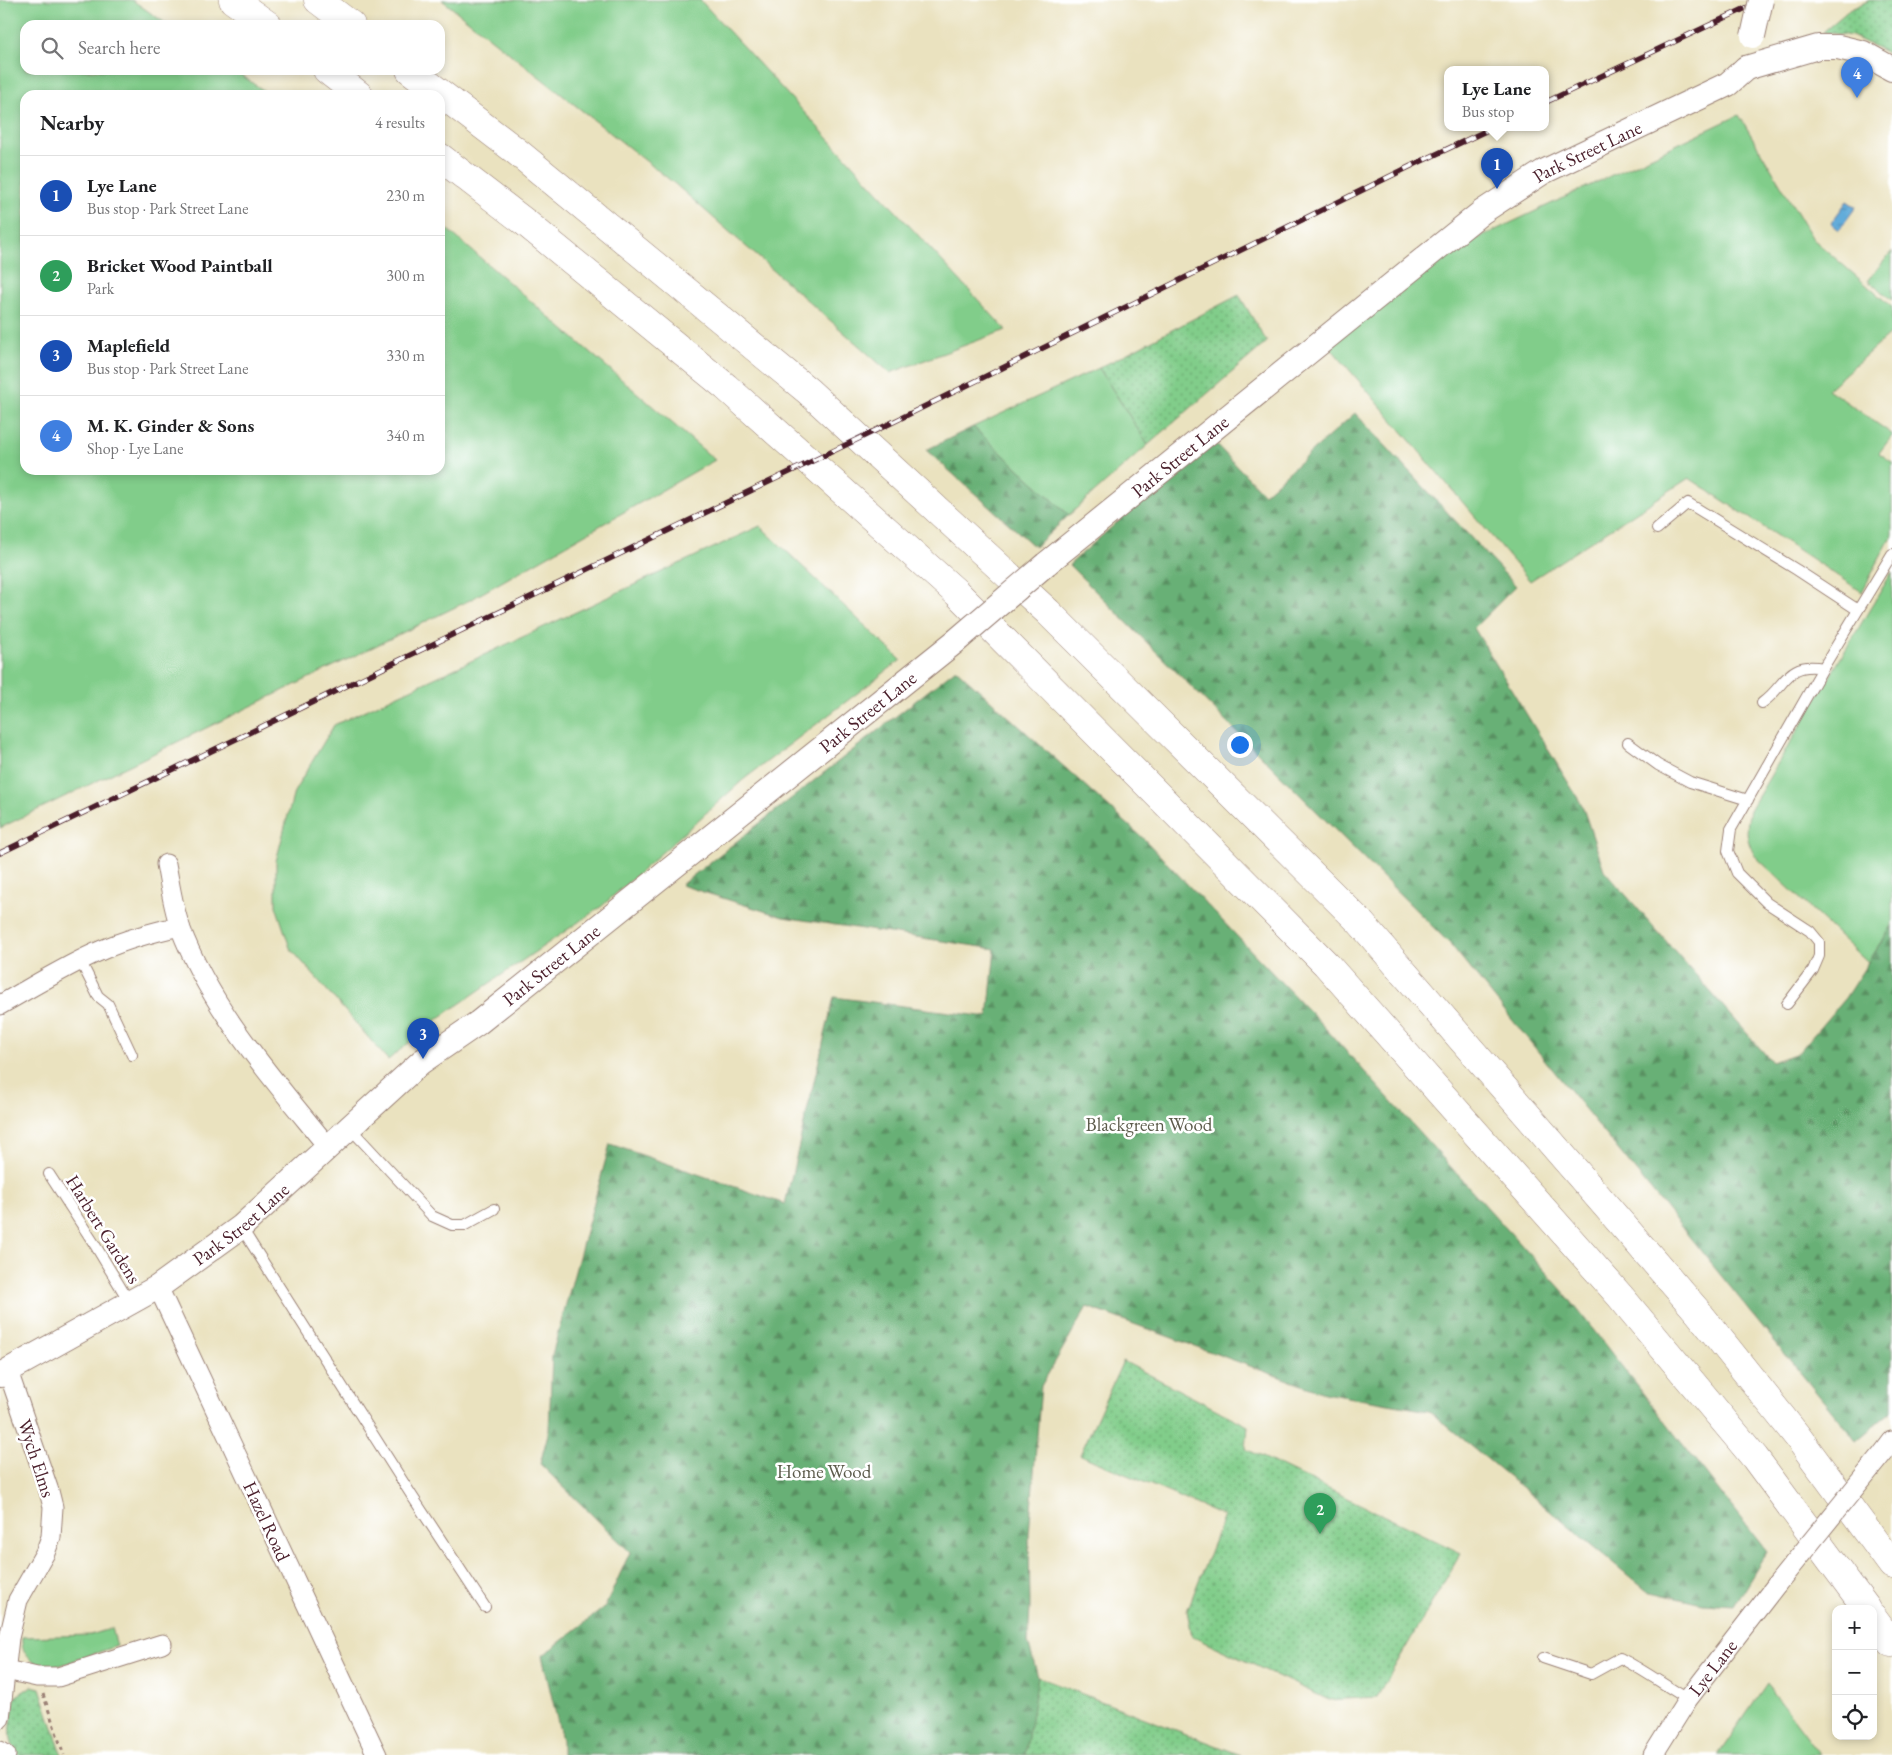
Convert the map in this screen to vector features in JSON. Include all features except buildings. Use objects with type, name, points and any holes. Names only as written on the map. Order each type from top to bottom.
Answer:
[{"type":"highway","points":[[233,0],[261,20]]},
{"type":"highway","points":[[318,0],[344,20]]},
{"type":"highway","points":[[333,75],[353,90]]},
{"type":"highway","points":[[417,75],[436,90]]},
{"type":"highway","points":[[445,97],[516,151],[808,391],[1048,612],[1353,915],[1698,1312],[1797,1436],[1892,1565]]},
{"type":"highway","points":[[445,161],[526,223],[726,386],[950,586],[1326,964],[1620,1296],[1755,1458],[1864,1605]]},
{"type":"highway","points":[[1877,1622],[1892,1643]]},
{"type":"street","points":[[1761,0],[1746,68],[1818,47],[1838,47],[1863,53],[1892,69]]},
{"type":"street","name":"Park Street Lane","points":[[4,1373],[158,1287],[241,1227],[421,1062],[478,1023],[956,640],[1046,564],[1482,212],[1543,172],[1728,84],[1746,68]]},
{"type":"street","points":[[166,864],[180,926],[201,972],[223,1010],[328,1147]]},
{"type":"street","points":[[0,1004],[103,949],[148,933],[180,926]]},
{"type":"street","name":"Hazel Road","points":[[158,1287],[377,1755]]},
{"type":"street","name":"Wych Elms","points":[[0,1718],[9,1638],[18,1600],[45,1553],[51,1536],[53,1522],[53,1507],[49,1491],[4,1373]]},
{"type":"street","name":"Lye Lane","points":[[1653,1755],[1688,1699],[1777,1584],[1888,1447]]},
{"type":"street","points":[[6,1670],[37,1677],[58,1677],[162,1644]]},
{"type":"street","points":[[0,1750],[6,1755]]},
{"type":"lane","points":[[1657,529],[1688,503],[1858,610]]},
{"type":"lane","points":[[1787,1004],[1812,970],[1819,956],[1819,942],[1810,931],[1767,902],[1737,873],[1728,851],[1732,829],[1823,668],[1892,554]]},
{"type":"lane","points":[[1762,703],[1771,697],[1788,674],[1810,666],[1823,668]]},
{"type":"lane","points":[[1628,743],[1658,765],[1690,782],[1748,800]]},
{"type":"lane","points":[[80,960],[98,996],[108,1004],[132,1056]]},
{"type":"lane","points":[[349,1127],[432,1216],[452,1225],[465,1225],[494,1209]]},
{"type":"lane","name":"Harbert Gardens","points":[[49,1174],[130,1303]]},
{"type":"lane","points":[[241,1227],[485,1607]]},
{"type":"lane","points":[[1543,1658],[1591,1674],[1620,1658],[1640,1668],[1688,1699]]},
{"type":"path","points":[[37,1677],[64,1755]]},
{"type":"green space","points":[[0,0],[132,0],[161,20],[20,20],[20,75],[241,75],[263,90],[20,90],[20,475],[445,475],[445,227],[715,460],[470,600],[0,828]]},
{"type":"green space","points":[[442,0],[700,0],[1006,330],[890,373],[675,184]]},
{"type":"green space","points":[[1870,0],[1892,0],[1892,55],[1852,36],[1823,32],[1849,10]]},
{"type":"green space","points":[[1739,115],[1813,239],[1892,307],[1892,332],[1828,389],[1892,434],[1879,453],[1892,462],[1892,535],[1862,592],[1689,478],[1530,581],[1329,346],[1451,251]]},
{"type":"green space","points":[[1892,251],[1892,300],[1868,281]]},
{"type":"green space","points":[[1239,295],[1267,342],[1148,445],[1099,368]]},
{"type":"green space","points":[[1099,368],[1148,445],[1069,515],[973,427]]},
{"type":"green space","points":[[1355,413],[1516,586],[1474,628],[1582,805],[1604,870],[1772,1062],[1798,1053],[1845,998],[1892,926],[1892,1411],[1856,1441],[1451,945],[1069,565],[1211,439],[1264,494]]},
{"type":"green space","points":[[973,427],[1069,515],[1035,547],[926,450]]},
{"type":"green space","points":[[760,526],[901,660],[743,780],[602,906],[439,1018],[388,1060],[290,948],[276,906],[276,861],[294,792],[334,725]]},
{"type":"green space","points":[[1892,572],[1892,926],[1868,963],[1755,856],[1749,844],[1747,828],[1750,810]]},
{"type":"green space","points":[[956,669],[1144,839],[1326,1029],[1563,1291],[1767,1552],[1734,1606],[1703,1604],[1647,1591],[1429,1411],[1324,1393],[1087,1307],[1041,1386],[1029,1534],[1030,1608],[1028,1642],[1038,1677],[1041,1755],[562,1755],[562,1740],[542,1656],[605,1607],[630,1552],[540,1464],[549,1430],[552,1355],[610,1144],[785,1204],[834,997],[988,1017],[995,949],[783,917],[681,885]]},
{"type":"green space","points":[[1123,1361],[1248,1426],[1246,1449],[1461,1553],[1377,1697],[1329,1700],[1192,1636],[1187,1611],[1224,1516],[1080,1455]]},
{"type":"green space","points":[[112,1628],[117,1646],[59,1666],[35,1663],[26,1655],[22,1644],[22,1637],[91,1635]]},
{"type":"green space","points":[[1038,1677],[1241,1755],[1025,1755]]},
{"type":"green space","points":[[1767,1684],[1821,1755],[1718,1755]]},
{"type":"green space","points":[[32,1686],[40,1688],[62,1755],[19,1755],[14,1750],[11,1728],[15,1697]]},
{"type":"water","points":[[1847,201],[1856,207],[1839,230],[1831,223]]},
{"type":"railway","points":[[1549,101],[1763,0]]},
{"type":"railway","points":[[0,853],[889,424],[1486,131]]},
{"type":"place","name":"M. K. Ginder & Sons","points":[[1857,98]]},
{"type":"place","name":"Lye Lane","points":[[1497,189]]},
{"type":"place","name":"Maplefield","points":[[423,1059]]},
{"type":"place","name":"Bricket Wood Paintball","points":[[1320,1534]]},
{"type":"park label","name":"Blackgreen Wood","points":[[1149,1124]]},
{"type":"park label","name":"Home Wood","points":[[824,1471]]}]
